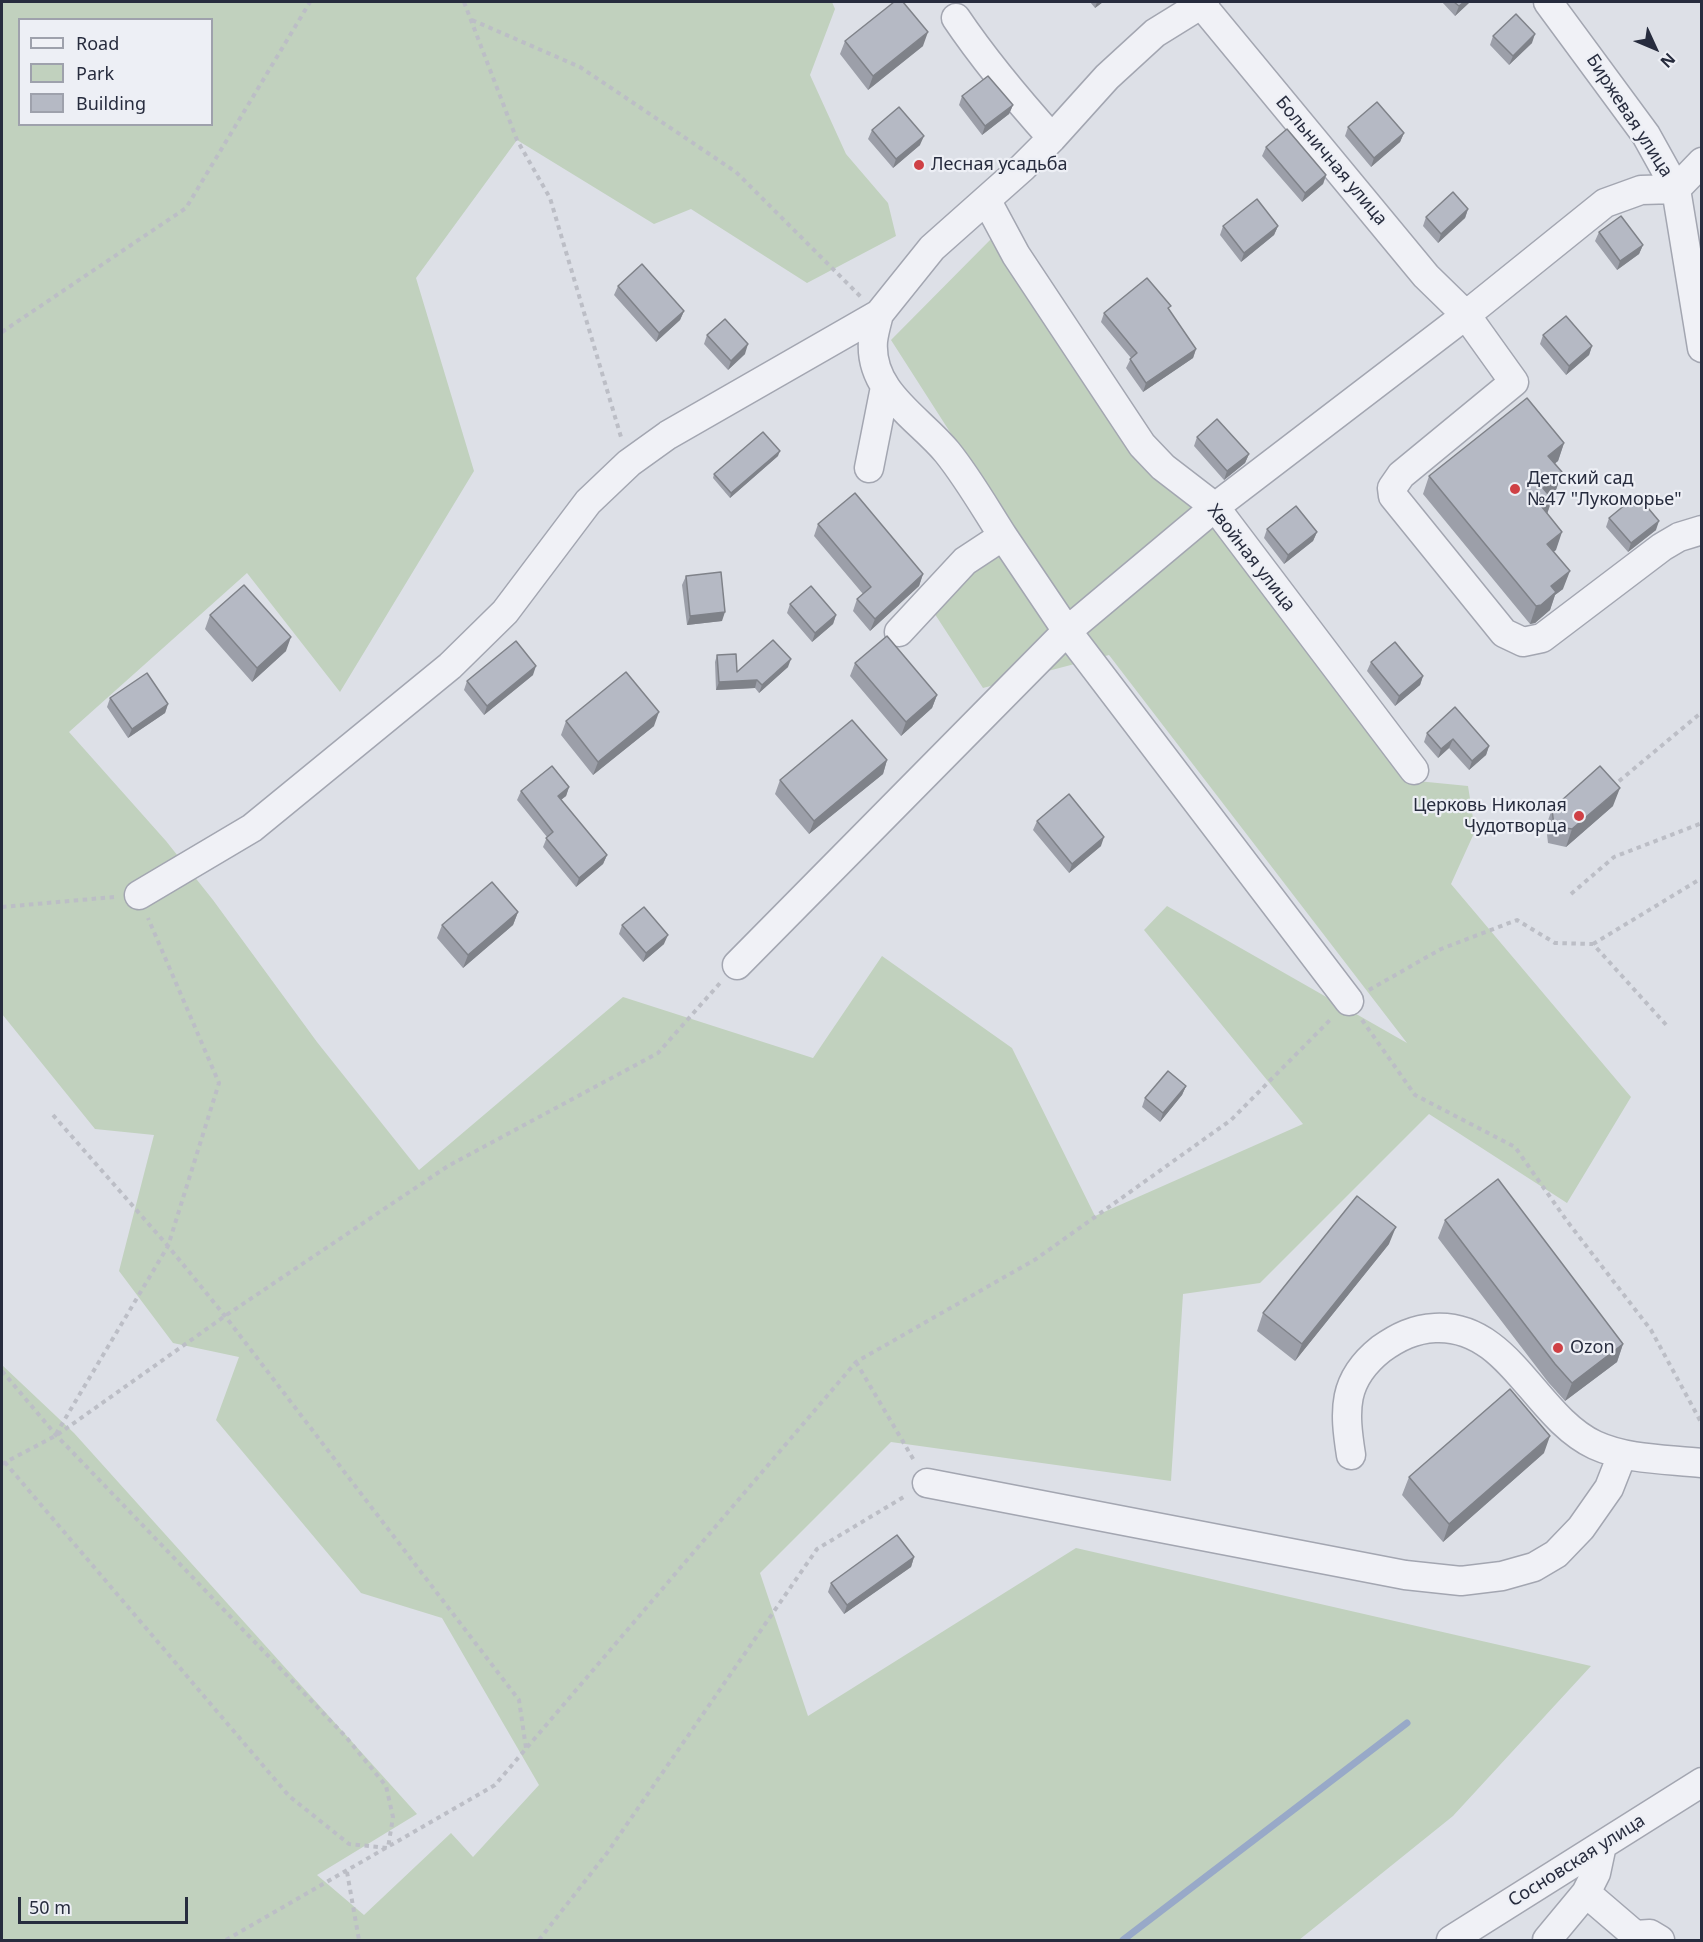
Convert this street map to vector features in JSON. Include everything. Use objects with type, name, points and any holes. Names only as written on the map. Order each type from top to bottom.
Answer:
[{"type":"street","name":"Биржевая улица","points":[[1548,2],[1646,135],[1676,189],[1701,348]]},
{"type":"street","points":[[139,895],[252,828],[450,666],[505,612],[588,502],[629,464],[668,435],[879,314],[932,248],[987,201],[1052,138],[1107,77],[1155,33],[1203,3]]},
{"type":"street","name":"Больничная улица","points":[[1203,3],[1426,276],[1466,315],[1514,382],[1401,475],[1392,488],[1393,496],[1504,633],[1523,642],[1542,638],[1662,547],[1679,537],[1701,530]]},
{"type":"street","points":[[956,18],[1007,88],[1052,138]]},
{"type":"street","points":[[737,965],[1067,631],[1215,507],[1466,315],[1605,203],[1641,190],[1676,189],[1701,162]]},
{"type":"street","name":"Хвойная улица","points":[[987,201],[1016,255],[1142,445],[1163,467],[1215,507],[1414,771]]},
{"type":"street","points":[[879,314],[873,342],[877,370],[885,387],[946,451],[1067,631],[1349,1001]]},
{"type":"street","points":[[869,468],[885,387]]},
{"type":"street","points":[[899,632],[965,561],[1003,536]]},
{"type":"street","points":[[1351,1455],[1346,1421],[1347,1400],[1355,1377],[1370,1358],[1393,1341],[1418,1329],[1447,1327],[1473,1335],[1498,1352],[1570,1429],[1593,1444],[1622,1455],[1701,1463]]},
{"type":"street","points":[[927,1483],[1405,1575],[1461,1581],[1502,1576],[1534,1567],[1556,1554],[1581,1528],[1609,1488],[1622,1455]]},
{"type":"street","name":"Сосновская улица","points":[[1451,1941],[1701,1782]]},
{"type":"street","points":[[1547,1941],[1586,1893],[1596,1873],[1602,1845]]},
{"type":"street","points":[[1586,1893],[1635,1935],[1650,1934],[1660,1941]]},
{"type":"path","points":[[2,332],[186,208],[310,2]]},
{"type":"path","points":[[464,2],[517,140],[550,198],[629,464]]},
{"type":"path","points":[[472,20],[580,67],[735,172],[879,314]]},
{"type":"path","points":[[1604,795],[1701,712]]},
{"type":"path","points":[[1571,894],[1614,857],[1701,822]]},
{"type":"path","points":[[226,1941],[495,1785],[856,1362],[1036,1259],[1231,1120],[1349,1001],[1441,950],[1517,920],[1555,943],[1593,944],[1701,878]]},
{"type":"path","points":[[2,907],[139,895],[219,1083],[168,1246],[56,1435]]},
{"type":"path","points":[[1593,944],[1669,1028]]},
{"type":"path","points":[[388,1848],[350,1844],[289,1796],[3,1462],[56,1435],[225,1316],[448,1166],[658,1053],[737,965]]},
{"type":"path","points":[[1349,1001],[1415,1095],[1515,1147],[1567,1221],[1651,1330],[1701,1424]]},
{"type":"path","points":[[52,1115],[168,1246],[225,1316],[519,1700],[526,1748]]},
{"type":"path","points":[[539,1941],[606,1852],[817,1549],[927,1483],[856,1362]]},
{"type":"path","points":[[2,1371],[56,1435],[353,1745],[386,1786],[393,1817],[388,1848]]},
{"type":"path","points":[[347,1872],[359,1941]]},
{"type":"green space","points":[[2,2],[832,2],[835,9],[810,75],[846,154],[888,203],[896,236],[807,283],[691,209],[654,224],[517,140],[416,278],[474,471],[340,692],[247,573],[69,732],[166,841],[213,900],[317,1042],[419,1170],[623,997],[813,1058],[882,956],[1012,1048],[1095,1216],[1303,1124],[1144,930],[1167,906],[1407,1043],[1109,655],[983,688],[927,602],[1014,532],[891,340],[993,237],[1134,456],[1235,547],[1407,780],[1468,786],[1475,831],[1451,884],[1631,1097],[1567,1203],[1429,1114],[1260,1283],[1183,1294],[1171,1481],[891,1442],[760,1573],[808,1716],[1076,1548],[1591,1666],[1453,1816],[1299,1940],[2,1940],[2,1365],[74,1433],[417,1814],[317,1875],[364,1915],[451,1833],[473,1857],[539,1785],[442,1618],[361,1593],[216,1420],[239,1357],[173,1343],[119,1271],[154,1135],[95,1129],[2,1014]]},
{"type":"building","points":[[894,2],[903,2],[928,32],[873,76],[845,41]]},
{"type":"building","points":[[1516,14],[1535,34],[1513,56],[1493,36]]},
{"type":"building","points":[[988,76],[1013,105],[985,126],[962,96]]},
{"type":"building","points":[[1377,102],[1404,133],[1374,158],[1348,127]]},
{"type":"building","points":[[899,107],[924,136],[896,159],[872,130]]},
{"type":"building","points":[[1287,129],[1326,175],[1305,193],[1266,147]]},
{"type":"building","points":[[1453,192],[1468,209],[1441,234],[1426,217]]},
{"type":"building","points":[[1257,199],[1278,226],[1244,253],[1223,226]]},
{"type":"building","points":[[1621,216],[1643,245],[1620,261],[1599,232]]},
{"type":"building","points":[[642,264],[684,311],[659,333],[618,286]]},
{"type":"building","points":[[1147,278],[1171,306],[1168,308],[1196,349],[1146,383],[1130,359],[1137,353],[1104,313]]},
{"type":"building","points":[[1566,316],[1592,346],[1569,366],[1543,335]]},
{"type":"building","points":[[725,319],[748,344],[731,361],[707,335]]},
{"type":"building","points":[[1527,398],[1564,443],[1548,456],[1562,472],[1543,488],[1552,499],[1542,507],[1562,532],[1547,544],[1570,571],[1551,586],[1556,592],[1541,605],[1536,606],[1429,476]]},
{"type":"building","points":[[1217,419],[1249,454],[1227,471],[1197,437]]},
{"type":"building","points":[[763,432],[780,451],[731,493],[714,474]]},
{"type":"building","points":[[855,493],[923,574],[875,619],[857,599],[871,587],[818,524]]},
{"type":"building","points":[[1637,495],[1659,521],[1631,543],[1609,518]]},
{"type":"building","points":[[1296,506],[1317,532],[1288,555],[1267,529]]},
{"type":"building","points":[[721,572],[725,612],[690,616],[686,576]]},
{"type":"building","points":[[244,585],[291,637],[257,668],[210,615]]},
{"type":"building","points":[[811,586],[836,615],[815,633],[790,604]]},
{"type":"building","points":[[887,636],[937,695],[906,722],[855,663]]},
{"type":"building","points":[[773,640],[791,659],[762,685],[757,680],[719,682],[717,655],[736,654],[737,672]]},
{"type":"building","points":[[516,641],[536,666],[487,706],[467,681]]},
{"type":"building","points":[[1395,642],[1423,676],[1399,696],[1371,662]]},
{"type":"building","points":[[626,672],[659,712],[598,762],[566,721]]},
{"type":"building","points":[[147,673],[168,704],[132,729],[110,698]]},
{"type":"building","points":[[1455,707],[1489,746],[1472,761],[1453,739],[1441,749],[1427,733]]},
{"type":"building","points":[[852,720],[887,760],[814,821],[780,780]]},
{"type":"building","points":[[552,766],[569,787],[558,796],[607,855],[579,878],[546,838],[553,832],[521,791]]},
{"type":"building","points":[[1600,766],[1620,788],[1572,829],[1554,826],[1552,809]]},
{"type":"building","points":[[1069,794],[1104,837],[1072,864],[1037,821]]},
{"type":"building","points":[[492,882],[518,912],[468,955],[442,925]]},
{"type":"building","points":[[644,907],[668,935],[646,953],[622,925]]},
{"type":"building","points":[[1168,1071],[1186,1086],[1163,1113],[1145,1098]]},
{"type":"building","points":[[1498,1179],[1623,1344],[1572,1383],[1445,1220]]},
{"type":"building","points":[[1357,1196],[1396,1227],[1302,1344],[1263,1313]]},
{"type":"building","points":[[1510,1389],[1550,1436],[1449,1524],[1409,1477]]},
{"type":"building","points":[[897,1535],[914,1557],[847,1605],[831,1583]]},
{"type":"waterway","points":[[1123,1940],[1407,1723]]},
{"type":"place","name":"Лесная усадьба","points":[[919,165]]},
{"type":"place","name":"Детский сад №47 \"Лукоморье\"","points":[[1515,489]]},
{"type":"place","name":"Церковь Николая Чудотворца","points":[[1579,816]]},
{"type":"place","name":"Ozon","points":[[1558,1348]]}]
